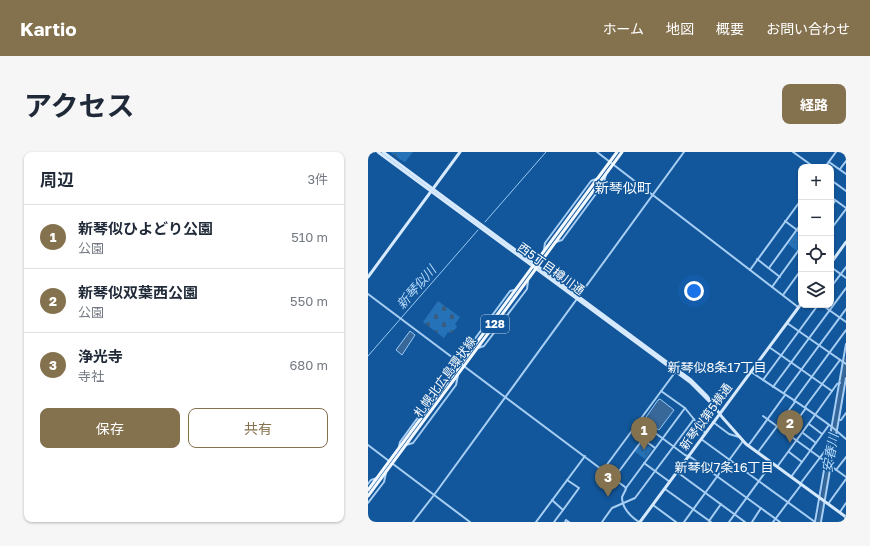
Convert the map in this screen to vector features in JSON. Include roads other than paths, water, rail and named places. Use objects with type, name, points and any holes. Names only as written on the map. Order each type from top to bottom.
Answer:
[{"type":"main road","name":"西5丁目樽川通","points":[[378,152],[432,190]]},
{"type":"main road","name":"西5丁目樽川通","points":[[383,152],[535,267],[676,370],[711,402],[748,446],[846,517]]},
{"type":"main road","points":[[368,277],[460,152]]},
{"type":"main road","name":"札幌北広島環状線","points":[[368,490],[406,446],[459,374],[469,353],[516,290],[555,242],[607,171],[617,152]]},
{"type":"main road","name":"札幌北広島環状線","points":[[368,496],[386,473],[398,450],[449,380],[478,348],[528,279],[544,252],[598,178],[622,152]]},
{"type":"main road","points":[[834,256],[846,242]]},
{"type":"main road","name":"新琴似第5横通","points":[[640,522],[798,307]]},
{"type":"street","points":[[597,152],[798,307]]},
{"type":"street","points":[[413,522],[684,152]]},
{"type":"street","points":[[793,152],[810,164]]},
{"type":"street","points":[[836,152],[829,162],[846,174]]},
{"type":"street","points":[[840,169],[846,161]]},
{"type":"street","points":[[834,182],[846,191]]},
{"type":"street","points":[[834,225],[846,209],[835,201]]},
{"type":"street","points":[[750,270],[798,204]]},
{"type":"street","points":[[769,268],[797,230],[786,221]]},
{"type":"street","points":[[772,287],[798,251]]},
{"type":"street","points":[[757,259],[780,277]]},
{"type":"street","points":[[834,284],[846,267]]},
{"type":"street","points":[[834,269],[846,278]]},
{"type":"street","points":[[783,295],[800,272]]},
{"type":"street","points":[[773,387],[846,288]]},
{"type":"street","points":[[368,294],[626,488]]},
{"type":"street","points":[[763,380],[816,308]]},
{"type":"street","points":[[827,308],[846,322]]},
{"type":"street","points":[[748,446],[846,309]]},
{"type":"street","points":[[787,323],[844,363]]},
{"type":"street","points":[[758,453],[846,330]]},
{"type":"street","points":[[821,522],[826,462],[844,363],[846,344]]},
{"type":"street","points":[[769,347],[832,391]]},
{"type":"street","points":[[787,434],[822,383],[840,360]]},
{"type":"street","points":[[604,470],[676,370]]},
{"type":"street","points":[[750,372],[833,427],[845,439],[846,435]]},
{"type":"street","points":[[701,439],[815,522],[831,466],[846,378]]},
{"type":"street","points":[[777,467],[837,384],[840,383]]},
{"type":"street","points":[[661,391],[685,408],[705,433]]},
{"type":"street","points":[[843,397],[846,400]]},
{"type":"street","points":[[640,522],[631,515],[623,503],[622,497],[626,488],[685,408]]},
{"type":"street","points":[[839,420],[841,420],[846,413]]},
{"type":"street","points":[[763,416],[826,462]]},
{"type":"street","points":[[602,522],[612,508],[635,498],[694,419]]},
{"type":"street","points":[[639,421],[780,522]]},
{"type":"street","points":[[713,422],[729,434],[739,437]]},
{"type":"street","points":[[809,424],[822,434]]},
{"type":"street","points":[[791,477],[829,425]]},
{"type":"street","points":[[632,431],[655,448]]},
{"type":"street","points":[[803,433],[816,443]]},
{"type":"street","points":[[614,478],[643,439]]},
{"type":"street","points":[[684,522],[743,441]]},
{"type":"street","points":[[368,445],[470,522]]},
{"type":"street","points":[[773,522],[829,446]]},
{"type":"street","points":[[789,452],[802,462]]},
{"type":"street","points":[[536,522],[585,456]]},
{"type":"street","points":[[836,470],[846,457]]},
{"type":"street","points":[[644,463],[670,482]]},
{"type":"street","points":[[729,522],[772,463]]},
{"type":"street","points":[[828,504],[846,478],[831,466]]},
{"type":"street","points":[[677,472],[746,522]]},
{"type":"street","points":[[368,503],[384,482],[386,473]]},
{"type":"street","points":[[368,484],[371,480],[378,478]]},
{"type":"street","points":[[554,522],[579,488],[567,480]]},
{"type":"street","points":[[665,489],[710,521],[721,504]]},
{"type":"street","points":[[552,500],[563,510]]},
{"type":"street","points":[[839,512],[846,503]]},
{"type":"street","points":[[653,505],[676,522]]},
{"type":"street","points":[[752,522],[761,508]]},
{"type":"street","points":[[565,522],[566,520],[569,522]]},
{"type":"waterway","name":"新琴似川","points":[[485,222],[546,152]]},
{"type":"waterway","name":"新琴似川","points":[[368,356],[478,230]]},
{"type":"waterway","name":"安春川","points":[[819,522],[846,360]]},
{"type":"place","name":"新琴似双葉西公園","points":[[790,443]]},
{"type":"place","name":"新琴似ひよどり公園","points":[[644,450]]},
{"type":"place","name":"浄光寺","points":[[608,497]]},
{"type":"district","name":"新琴似町","points":[[623,188]]},
{"type":"district","name":"新琴似8条17丁目","points":[[717,367]]},
{"type":"district","name":"新琴似7条16丁目","points":[[724,467]]}]
